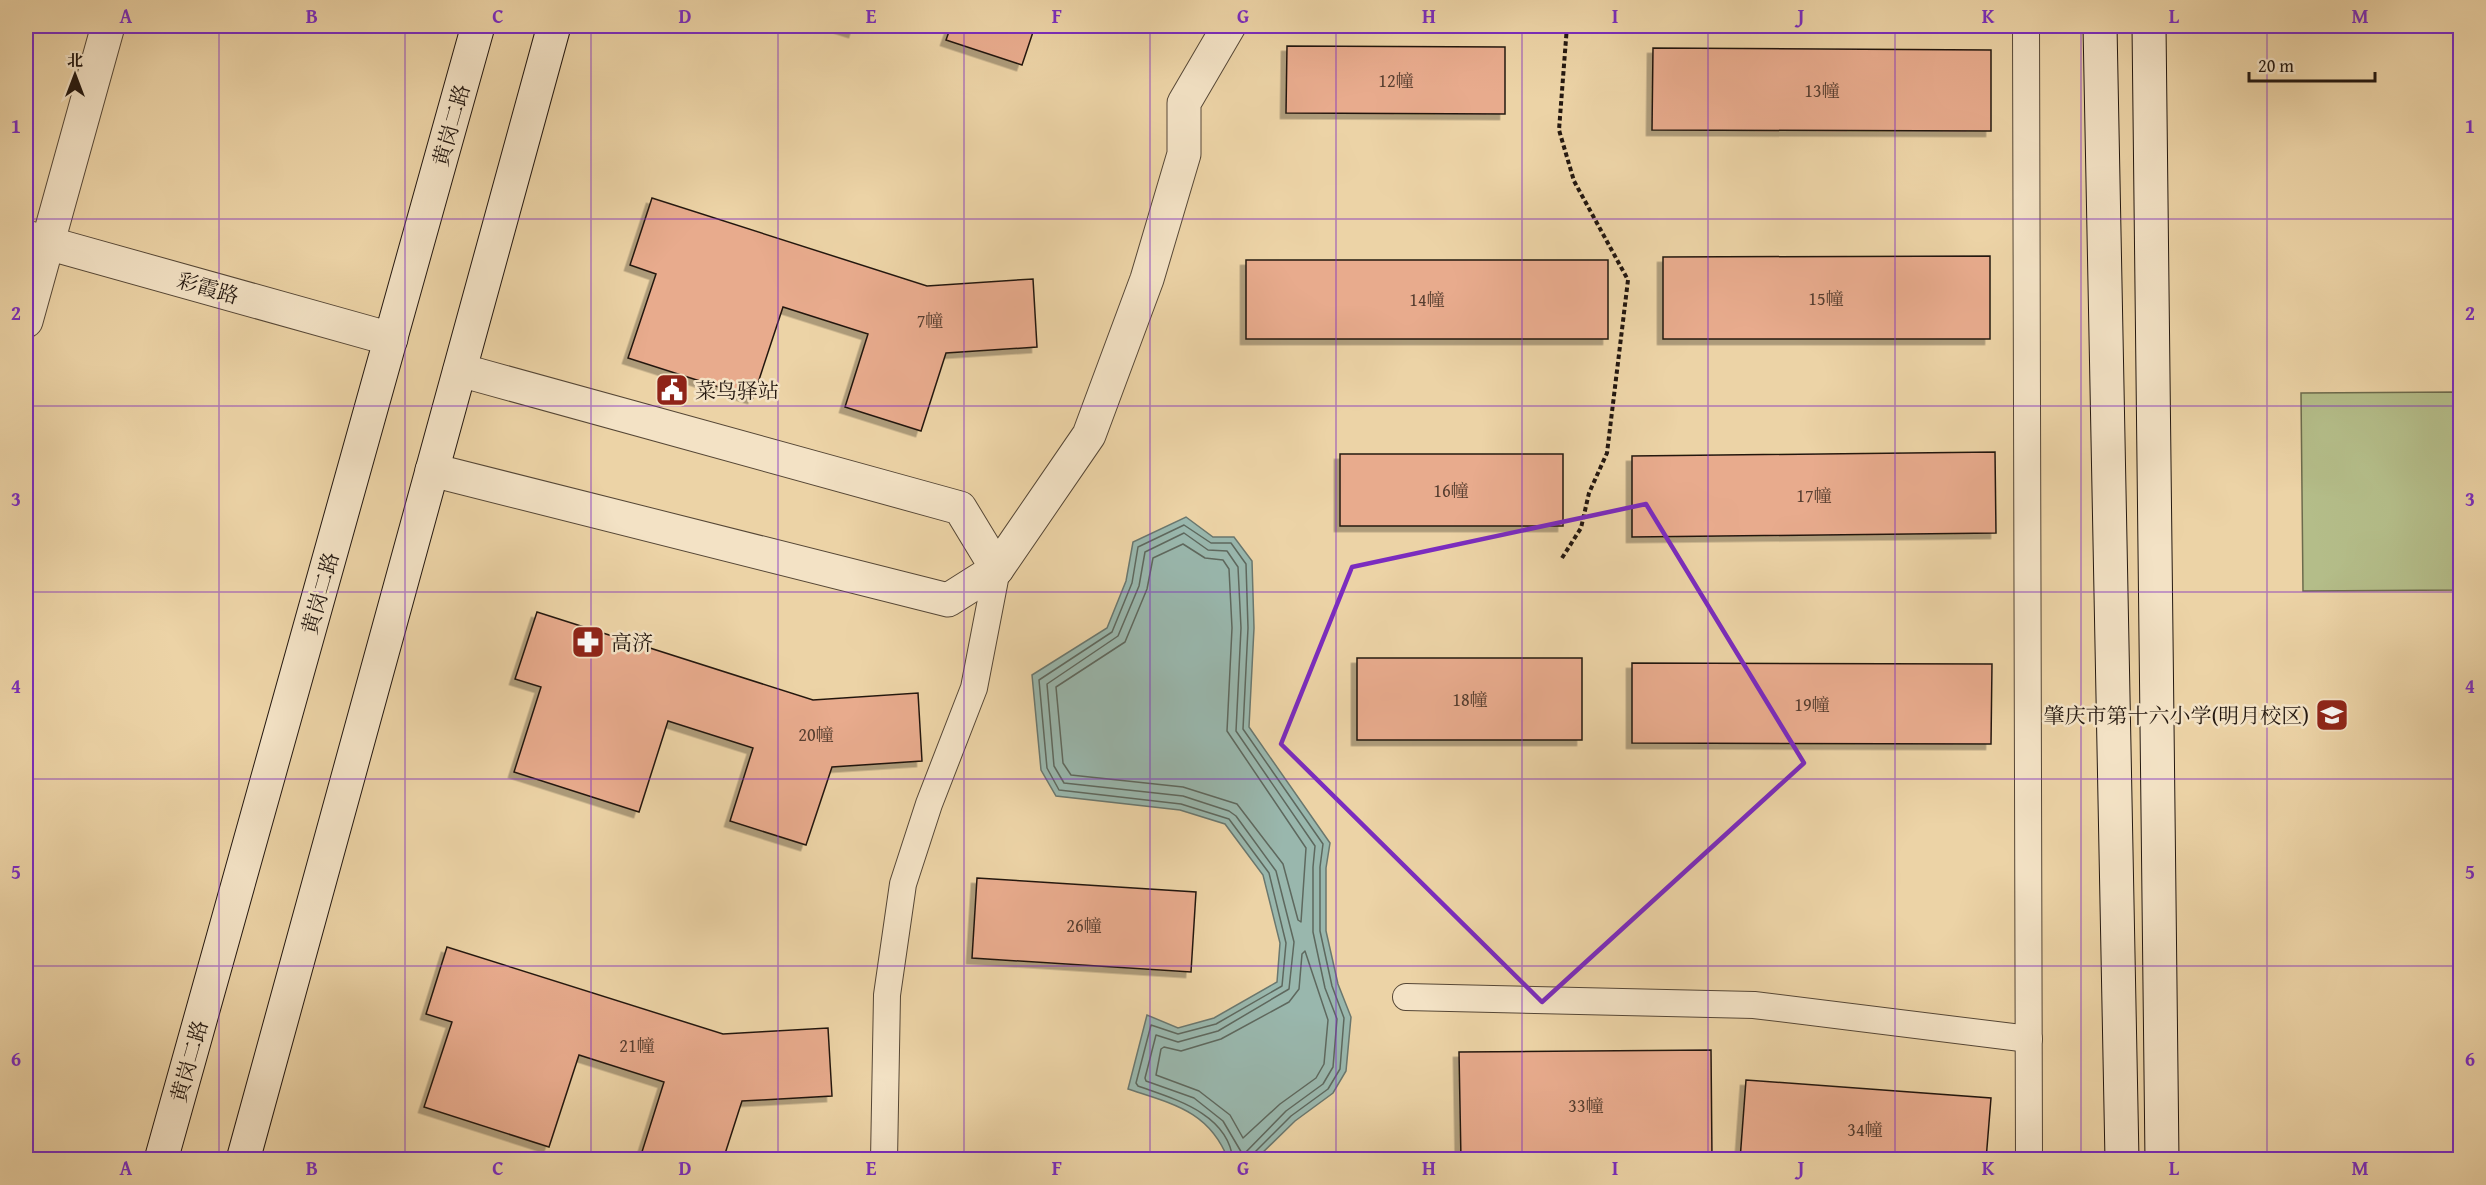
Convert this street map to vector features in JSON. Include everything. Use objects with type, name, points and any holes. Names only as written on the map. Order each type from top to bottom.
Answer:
[{"type":"street","points":[[26,321],[36,240],[108,26]]},
{"type":"street","name":"黄岗二路","points":[[161,1160],[478,26]]},
{"type":"street","points":[[243,1160],[554,26]]},
{"type":"street","points":[[432,470],[948,600],[997,569],[1089,435],[1147,279],[1184,154],[1184,103],[1229,26]]},
{"type":"street","points":[[2100,26],[2122,1160]]},
{"type":"street","points":[[2149,26],[2162,1160]]},
{"type":"street","name":"彩霞路","points":[[36,240],[391,339]]},
{"type":"street","points":[[460,369],[960,508],[997,569]]},
{"type":"lane","points":[[2026,26],[2029,1160]]},
{"type":"lane","points":[[884,1160],[887,995],[903,884],[929,804],[974,688],[997,569]]},
{"type":"lane","points":[[1406,997],[1754,1005],[2029,1039]]},
{"type":"path","points":[[1562,558],[1581,528],[1589,493],[1607,453],[1628,280],[1574,181],[1559,130],[1568,26]]},
{"type":"highlighted area","points":[[1646,504],[1804,763],[1542,1002],[1281,744],[1352,567]]},
{"type":"green space","points":[[2460,392],[2460,590],[2303,591],[2301,393]]},
{"type":"water","points":[[1186,517],[1213,537],[1234,537],[1252,561],[1254,628],[1249,727],[1330,843],[1326,868],[1326,931],[1338,984],[1351,1017],[1346,1071],[1333,1093],[1295,1121],[1256,1159],[1228,1159],[1211,1130],[1200,1120],[1174,1105],[1128,1089],[1147,1015],[1178,1028],[1214,1018],[1277,982],[1280,943],[1263,875],[1225,824],[1180,810],[1056,796],[1041,770],[1032,675],[1107,628],[1126,581],[1133,542]]},
{"type":"building","points":[[835,26],[856,26],[854,32]]},
{"type":"building","points":[[951,26],[1035,26],[1022,65],[946,40]]},
{"type":"building","points":[[1287,46],[1505,47],[1505,114],[1286,113]]},
{"type":"building","points":[[1653,48],[1991,50],[1991,131],[1652,130]]},
{"type":"building","points":[[652,198],[927,286],[1033,279],[1037,347],[946,353],[921,431],[845,407],[868,334],[783,307],[753,398],[628,358],[656,274],[630,265]]},
{"type":"building","points":[[1990,256],[1990,339],[1663,339],[1663,257]]},
{"type":"building","points":[[1246,260],[1608,260],[1608,339],[1246,339]]},
{"type":"building","points":[[1995,452],[1996,533],[1632,537],[1632,456]]},
{"type":"building","points":[[1340,454],[1563,454],[1563,526],[1340,526]]},
{"type":"building","points":[[537,612],[813,700],[918,693],[922,761],[832,767],[806,845],[730,821],[753,748],[668,721],[639,812],[514,772],[541,687],[515,679]]},
{"type":"building","points":[[1357,658],[1582,658],[1582,740],[1357,740]]},
{"type":"building","points":[[1632,663],[1992,664],[1991,744],[1632,743]]},
{"type":"building","points":[[977,878],[1196,892],[1191,972],[972,958]]},
{"type":"building","points":[[447,947],[723,1034],[828,1028],[832,1096],[742,1101],[723,1160],[654,1160],[641,1155],[664,1082],[579,1055],[549,1147],[424,1107],[452,1022],[426,1014]]},
{"type":"building","points":[[1711,1050],[1712,1159],[1461,1160],[1459,1052]]},
{"type":"building","points":[[1746,1080],[1991,1098],[1986,1160],[1740,1160]]},
{"type":"place","name":"菜鸟驿站","points":[[672,390]]},
{"type":"place","name":"高济","points":[[588,642]]},
{"type":"place","name":"肇庆市第十六小学(明月校区)","points":[[2332,715]]}]
